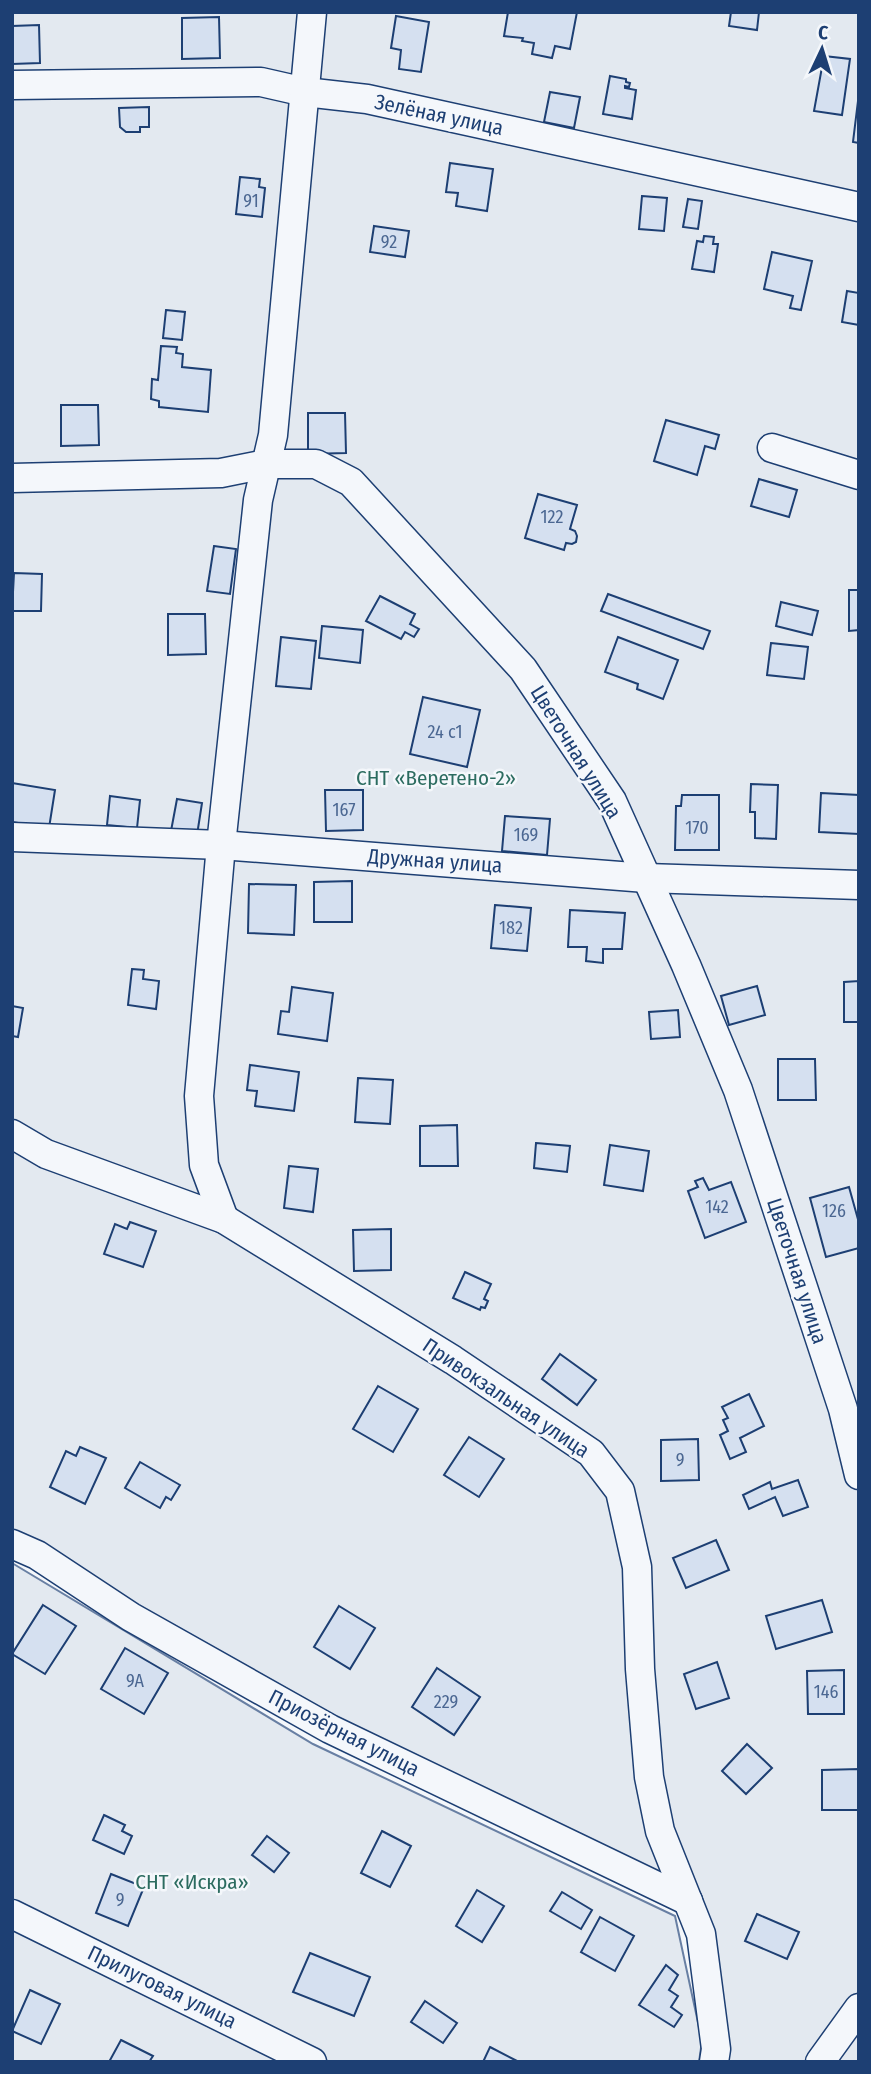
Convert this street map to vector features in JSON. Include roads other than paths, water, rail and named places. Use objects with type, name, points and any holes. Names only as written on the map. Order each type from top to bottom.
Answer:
[{"type":"street","points":[[224,1219],[204,1165],[199,1096],[221,845],[258,500],[273,435],[312,12]]},
{"type":"street","name":"Зелёная улица","points":[[12,85],[261,82],[304,92],[367,99],[859,206]]},
{"type":"street","points":[[772,448],[859,475]]},
{"type":"street","name":"Цветочная улица","points":[[12,478],[221,473],[266,464],[316,464],[351,482],[514,659],[612,801],[686,965],[738,1090],[843,1409],[859,1475]]},
{"type":"street","name":"Дружная улица","points":[[12,837],[221,845],[646,878],[859,885]]},
{"type":"street","name":"Привокзальная улица","points":[[12,1134],[46,1154],[224,1219],[453,1360],[591,1453],[620,1491],[636,1567],[640,1669],[649,1777],[660,1831],[701,1934],[716,2049],[714,2062]]},
{"type":"street","name":"Приозёрная улица","points":[[12,1544],[37,1555],[131,1617],[330,1729],[688,1901]]},
{"type":"street","name":"Прилуговая улица","points":[[12,1913],[312,2062]]},
{"type":"street","points":[[820,2062],[859,2008]]},
{"type":"park label","name":"СНТ «Веретено-2»","points":[[436,778]]},
{"type":"park label","name":"СНТ «Искра»","points":[[192,1882]]}]
